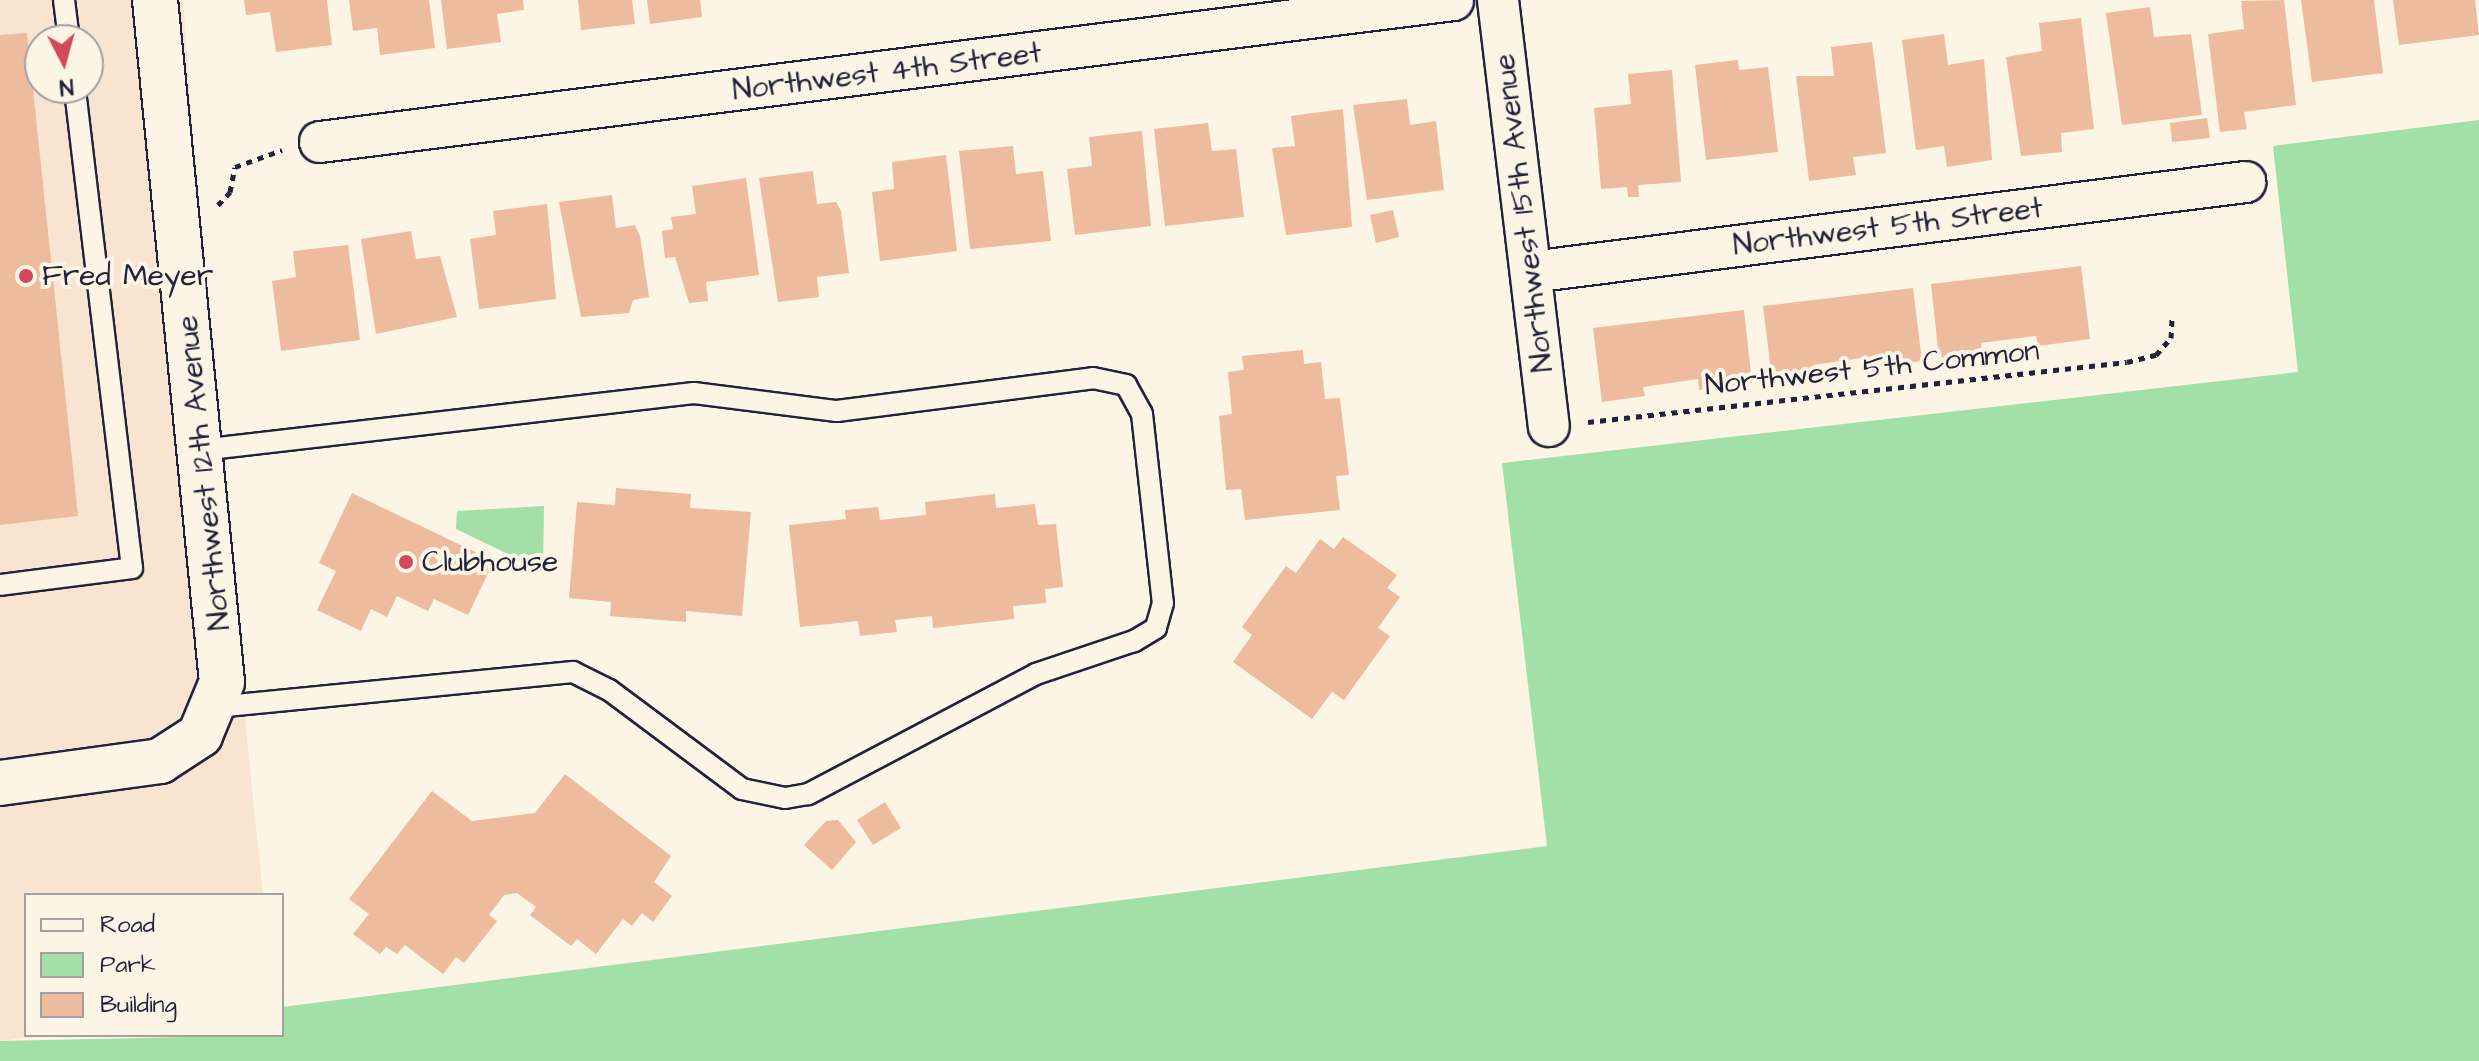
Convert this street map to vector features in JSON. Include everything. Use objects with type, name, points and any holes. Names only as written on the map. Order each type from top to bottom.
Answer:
[{"type":"street","name":"Northwest 12th Avenue","points":[[155,0],[223,656],[216,707]]},
{"type":"street","name":"Northwest 4th Street","points":[[320,142],[1453,0]]},
{"type":"street","name":"Northwest 15th Avenue","points":[[1498,0],[1549,426]]},
{"type":"street","name":"Northwest 5th Street","points":[[1531,272],[2245,182]]},
{"type":"street","points":[[0,783],[160,761],[200,735],[216,707]]},
{"type":"lane","points":[[64,0],[67,24]]},
{"type":"lane","points":[[0,585],[132,568],[77,104]]},
{"type":"lane","points":[[201,450],[694,393],[837,411],[1093,378],[1126,385],[1142,414],[1163,603],[1156,628],[1134,641],[1036,674],[808,794],[785,798],[742,789],[609,690],[573,672],[216,707]]},
{"type":"path","points":[[178,208],[221,205],[235,167],[253,157],[320,142]]},
{"type":"path","name":"Northwest 5th Common","points":[[1549,426],[2127,362],[2156,355],[2171,338],[2172,318]]},
{"type":"shaded area","points":[[0,0],[183,0],[212,397],[263,893],[24,893],[24,1037],[33,1037],[0,1041]]},
{"type":"green space","points":[[2479,120],[2479,1061],[0,1061],[0,1041],[284,1037],[284,1007],[1547,846],[1502,463],[2298,372],[2273,146]]},
{"type":"green space","points":[[544,506],[543,571],[456,529],[457,511]]},
{"type":"building","points":[[244,0],[327,0],[332,45],[276,52],[270,12],[246,15]]},
{"type":"building","points":[[349,0],[429,0],[435,48],[380,55],[377,28],[353,31]]},
{"type":"building","points":[[441,0],[523,0],[524,10],[497,14],[501,42],[447,49]]},
{"type":"building","points":[[578,0],[632,0],[635,24],[581,30]]},
{"type":"building","points":[[647,0],[700,0],[702,17],[650,24]]},
{"type":"building","points":[[2284,0],[2296,105],[2244,112],[2247,129],[2220,132],[2208,34],[2244,29],[2241,1]]},
{"type":"building","points":[[2301,0],[2374,0],[2383,73],[2312,82]]},
{"type":"building","points":[[2393,0],[2475,0],[2479,35],[2399,45]]},
{"type":"building","points":[[2150,7],[2154,37],[2191,34],[2202,115],[2122,125],[2106,13]]},
{"type":"building","points":[[2081,18],[2094,129],[2061,133],[2062,152],[2021,156],[2006,57],[2042,51],[2039,23]]},
{"type":"building","name":"Fred Meyer","points":[[24,33],[24,104],[34,104],[78,516],[0,525],[0,35]]},
{"type":"building","points":[[1944,34],[1948,65],[1984,59],[1992,160],[1947,167],[1944,146],[1916,150],[1902,40]]},
{"type":"building","points":[[1872,42],[1886,153],[1853,157],[1856,175],[1809,181],[1796,76],[1834,76],[1831,47]]},
{"type":"building","points":[[1738,60],[1739,70],[1768,67],[1778,152],[1706,160],[1695,65]]},
{"type":"building","points":[[1672,70],[1681,182],[1638,185],[1639,197],[1628,197],[1627,187],[1601,189],[1594,108],[1631,104],[1628,74]]},
{"type":"building","points":[[1407,99],[1410,125],[1436,121],[1444,190],[1367,200],[1353,105]]},
{"type":"building","points":[[1343,109],[1352,227],[1286,235],[1272,148],[1295,146],[1291,116]]},
{"type":"building","points":[[2207,118],[2210,138],[2172,142],[2170,123]]},
{"type":"building","points":[[1208,123],[1212,151],[1236,149],[1244,217],[1165,226],[1154,129]]},
{"type":"building","points":[[1142,131],[1151,226],[1075,235],[1067,169],[1092,166],[1089,137]]},
{"type":"building","points":[[1013,146],[1016,174],[1043,171],[1051,241],[970,249],[959,151]]},
{"type":"building","points":[[946,155],[957,251],[880,261],[872,192],[894,189],[892,162]]},
{"type":"building","points":[[813,171],[817,204],[836,202],[841,211],[849,273],[817,277],[819,297],[778,302],[759,178]]},
{"type":"building","points":[[746,178],[759,275],[706,282],[708,301],[689,303],[675,257],[665,258],[662,231],[673,229],[671,217],[696,214],[692,186]]},
{"type":"building","points":[[612,195],[616,228],[635,225],[640,236],[649,297],[633,300],[629,313],[581,317],[559,202]]},
{"type":"building","points":[[547,204],[556,299],[479,309],[470,239],[496,235],[493,211]]},
{"type":"building","points":[[1393,210],[1399,237],[1376,243],[1370,215]]},
{"type":"building","points":[[411,231],[416,259],[440,256],[457,317],[376,334],[361,239]]},
{"type":"building","points":[[348,245],[360,340],[281,351],[272,281],[296,277],[293,251]]},
{"type":"building","points":[[2081,266],[2090,339],[2038,346],[2036,336],[1981,343],[1982,352],[1939,358],[1931,284]]},
{"type":"building","points":[[1913,288],[1922,361],[1869,368],[1868,357],[1813,365],[1814,374],[1772,379],[1763,306]]},
{"type":"building","points":[[1744,310],[1752,383],[1699,390],[1698,379],[1643,387],[1645,396],[1602,402],[1593,328]]},
{"type":"building","points":[[1303,350],[1304,364],[1321,362],[1325,399],[1340,398],[1349,475],[1336,476],[1340,510],[1245,520],[1241,489],[1226,490],[1219,416],[1232,414],[1228,372],[1244,370],[1242,356]]},
{"type":"building","points":[[616,488],[691,494],[690,508],[751,512],[742,616],[686,611],[686,622],[610,616],[611,602],[569,598],[577,502],[615,505]]},
{"type":"building","name":"Clubhouse","points":[[352,493],[494,561],[468,615],[434,599],[428,611],[397,596],[387,617],[371,609],[361,631],[317,610],[336,571],[319,563]]},
{"type":"building","points":[[995,494],[996,508],[1035,504],[1038,525],[1056,524],[1063,587],[1045,589],[1046,603],[1013,606],[1014,619],[933,628],[932,616],[895,620],[897,632],[860,636],[858,621],[800,627],[789,525],[846,519],[845,510],[878,507],[880,520],[926,515],[925,502]]},
{"type":"building","points":[[1343,537],[1397,575],[1387,588],[1400,597],[1378,628],[1390,636],[1344,700],[1332,692],[1312,719],[1233,662],[1252,635],[1242,627],[1286,566],[1296,573],[1320,539],[1334,549]]},
{"type":"building","points":[[565,774],[671,856],[654,882],[672,896],[653,922],[642,913],[632,926],[623,919],[596,954],[577,939],[571,946],[530,915],[536,907],[517,893],[504,895],[489,915],[497,921],[464,963],[456,957],[443,974],[405,945],[397,954],[386,947],[380,954],[353,934],[369,914],[349,899],[432,791],[472,821],[535,813]]},
{"type":"building","points":[[885,802],[901,828],[873,845],[857,820]]},
{"type":"building","points":[[838,820],[856,842],[832,870],[804,845],[826,821]]},
{"type":"place","name":"Fred Meyer","points":[[26,276]]},
{"type":"place","name":"Clubhouse","points":[[406,562]]}]
